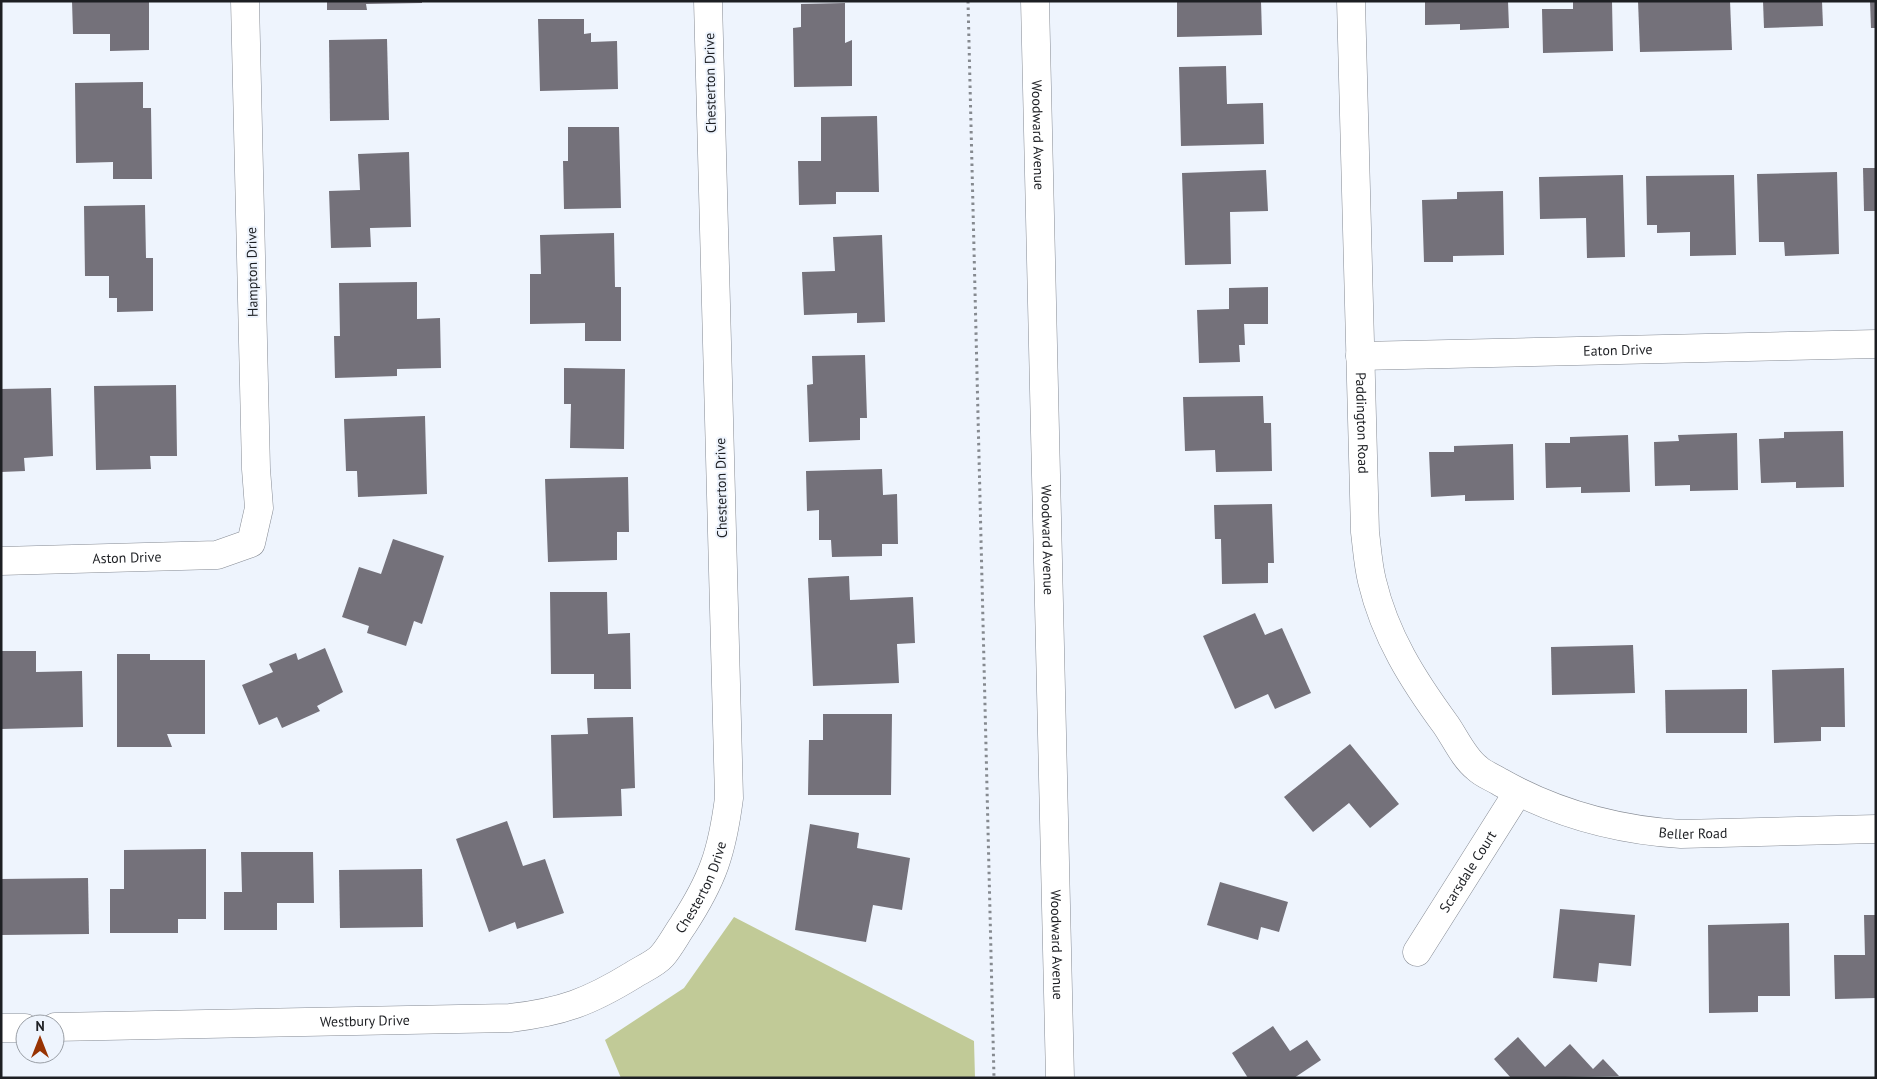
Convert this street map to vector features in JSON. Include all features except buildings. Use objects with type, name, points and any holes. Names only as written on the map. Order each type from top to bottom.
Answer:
[{"type":"street","name":"Hampton Drive","points":[[245,1],[256,469],[259,508],[251,542]]},
{"type":"street","name":"Chesterton Drive","points":[[661,958],[703,894],[716,865],[724,837],[729,798],[708,1]]},
{"type":"street","name":"Woodward Avenue","points":[[1035,1],[1060,1078]]},
{"type":"street","name":"Paddington Road","points":[[1351,1],[1364,532],[1372,580],[1381,613],[1394,646],[1411,677],[1476,768],[1518,792]]},
{"type":"street","name":"Eaton Drive","points":[[1360,356],[1876,344]]},
{"type":"street","name":"Aston Drive","points":[[1,561],[217,555],[251,542]]},
{"type":"street","name":"Beller Road","points":[[1518,792],[1610,825],[1648,832],[1681,834],[1876,829]]},
{"type":"street","name":"Scarsdale Court","points":[[1417,952],[1518,792]]},
{"type":"street","name":"Westbury Drive","points":[[65,1027],[518,1017],[543,1014],[575,1006],[601,994],[661,958]]},
{"type":"street","points":[[1,1028],[15,1028]]},
{"type":"path","points":[[968,1],[994,1078]]},
{"type":"green space","points":[[734,917],[974,1041],[975,1078],[621,1078],[605,1040],[684,988]]}]
